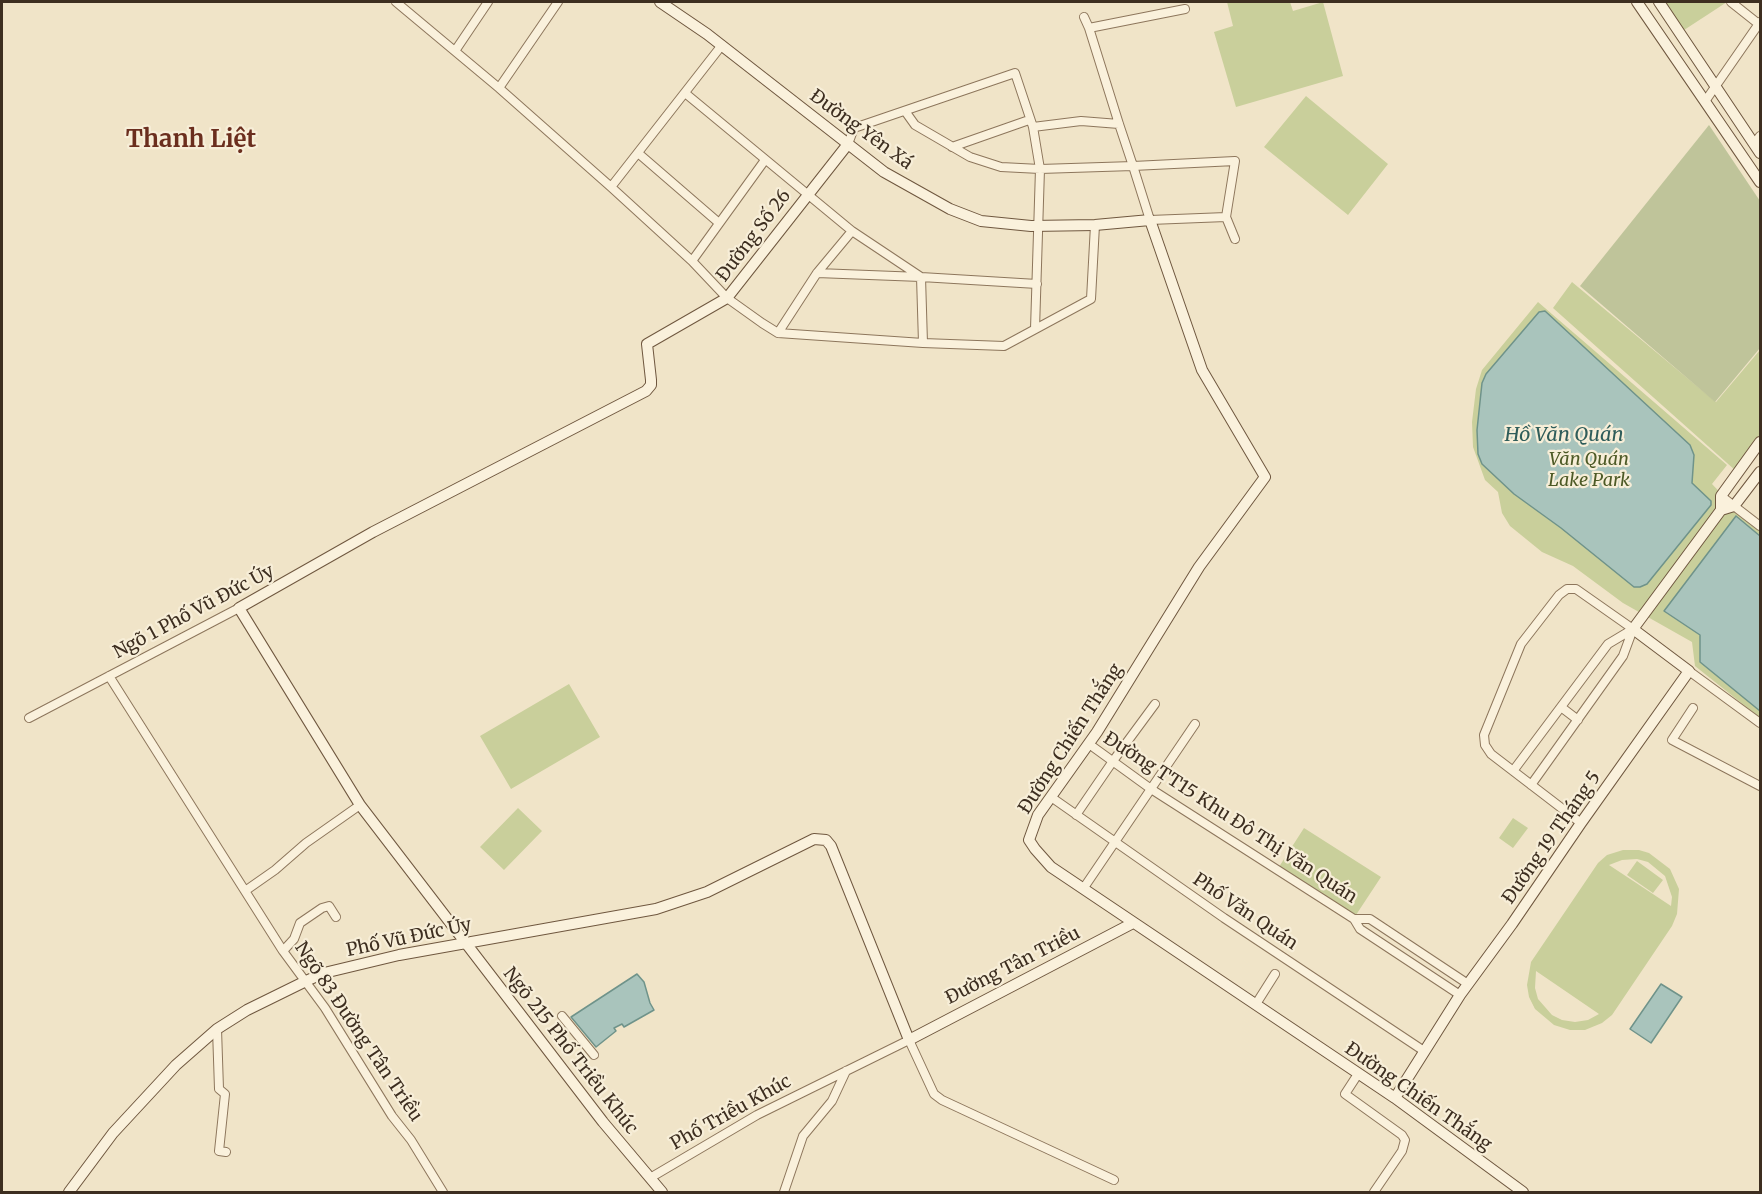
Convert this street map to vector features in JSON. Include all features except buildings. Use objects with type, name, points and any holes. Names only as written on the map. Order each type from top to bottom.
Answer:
[{"type":"street","points":[[396,2],[499,88],[611,187],[692,261],[727,298],[778,333],[1004,346],[1091,299],[1095,225]]},
{"type":"street","points":[[499,88],[558,2]]},
{"type":"street","name":"Đường Yên Xá","points":[[660,2],[722,45],[884,172],[950,208],[981,221],[1040,226],[1226,217]]},
{"type":"street","points":[[1636,2],[1761,182]]},
{"type":"street","points":[[1659,2],[1715,86],[1758,144]]},
{"type":"street","points":[[1706,100],[1760,24],[1731,2]]},
{"type":"street","points":[[455,51],[483,3]]},
{"type":"street","points":[[1089,28],[1185,9]]},
{"type":"street","points":[[1084,17],[1150,220]]},
{"type":"street","points":[[611,187],[722,45]]},
{"type":"street","points":[[848,144],[854,128],[1015,73],[1031,124],[1041,170],[1035,329]]},
{"type":"street","points":[[685,93],[852,231],[921,277]]},
{"type":"street","points":[[905,111],[915,125],[952,147],[970,157],[1001,167],[1041,170],[1235,161],[1226,217],[1235,239]]},
{"type":"street","points":[[952,147],[1031,124],[1081,121],[1119,123]]},
{"type":"street","name":"Đường Số 26","points":[[727,298],[806,194],[848,144]]},
{"type":"street","points":[[638,153],[719,223]]},
{"type":"street","points":[[692,261],[765,160]]},
{"type":"street","name":"Đường Chiến Thắng","points":[[1150,220],[1202,370],[1265,477],[1199,567],[1089,744],[1038,815],[1029,840],[1051,867],[1395,1098],[1523,1192]]},
{"type":"street","points":[[778,333],[817,273],[852,231]]},
{"type":"street","points":[[817,273],[1037,284]]},
{"type":"street","points":[[921,277],[924,343]]},
{"type":"street","name":"Ngõ 1 Phố Vũ Đức Úy","points":[[29,718],[239,608],[373,532],[646,391],[651,385],[647,344],[727,298]]},
{"type":"street","points":[[1721,510],[1721,496],[1761,442]]},
{"type":"street","points":[[1531,785],[1623,656],[1633,629],[1650,605],[1721,510],[1734,506],[1761,472]]},
{"type":"street","points":[[1721,496],[1761,526]]},
{"type":"street","points":[[1581,823],[1491,754],[1485,745],[1484,735],[1521,644],[1558,595],[1567,589],[1576,589],[1761,723]]},
{"type":"street","name":"Ngõ 215 Phố Triều Khúc","points":[[239,608],[360,805],[603,1122],[650,1178]]},
{"type":"street","points":[[1512,771],[1608,644],[1633,629]]},
{"type":"street","name":"Đường 19 Tháng 5","points":[[1395,1098],[1460,995],[1510,928],[1689,671]]},
{"type":"street","name":"Ngõ 83 Đường Tân Triều","points":[[109,676],[283,951],[306,981],[443,1192]]},
{"type":"street","points":[[1076,815],[1155,704]]},
{"type":"street","points":[[1561,707],[1578,720]]},
{"type":"street","points":[[1693,708],[1672,740],[1761,786]]},
{"type":"street","points":[[1083,889],[1195,724]]},
{"type":"street","name":"Đường TT15 Khu Đô Thị Văn Quán","points":[[1089,744],[1151,789],[1354,919]]},
{"type":"street","name":"Phố Văn Quán","points":[[1051,797],[1385,1027],[1424,1051]]},
{"type":"street","points":[[245,891],[275,870],[306,843],[360,805]]},
{"type":"street","name":"Phố Vũ Đức Úy","points":[[69,1192],[113,1132],[176,1065],[217,1029],[247,1010],[306,981],[324,973],[399,955],[656,909],[707,892],[814,839],[826,840],[834,854],[909,1040]]},
{"type":"street","points":[[283,951],[294,939],[300,923],[322,908],[329,906],[336,917]]},
{"type":"street","points":[[1354,919],[1370,919],[1468,984]]},
{"type":"street","points":[[1354,919],[1360,929],[1460,995]]},
{"type":"street","name":"Đường Tân Triều","points":[[846,1071],[1133,923]]},
{"type":"street","points":[[1256,1004],[1275,974]]},
{"type":"street","points":[[562,1016],[594,1055]]},
{"type":"street","points":[[217,1029],[219,1089],[225,1094],[219,1151],[226,1152]]},
{"type":"street","points":[[909,1040],[934,1094],[942,1100],[1114,1180]]},
{"type":"street","points":[[784,1192],[803,1136],[832,1101],[846,1071]]},
{"type":"street","name":"Phố Triều Khúc","points":[[650,1178],[757,1115],[846,1071]]},
{"type":"street","points":[[1358,1074],[1345,1094],[1402,1135],[1405,1140],[1402,1151],[1374,1192]]},
{"type":"street","points":[[650,1178],[662,1192]]},
{"type":"green space","points":[[1227,2],[1290,2],[1293,11],[1323,2],[1343,76],[1236,107],[1214,32],[1233,26]]},
{"type":"green space","points":[[1660,2],[1727,2],[1681,32]]},
{"type":"green space","points":[[1306,96],[1388,164],[1348,215],[1264,147]]},
{"type":"green space","points":[[1709,125],[1760,201],[1760,348],[1715,402],[1580,286]]},
{"type":"green space","points":[[1572,282],[1716,402],[1760,350],[1760,439],[1736,471],[1553,308]]},
{"type":"green space","name":"Hồ Văn Quán","points":[[1538,302],[1727,465],[1712,484],[1760,529],[1760,718],[1695,666],[1692,642],[1623,603],[1573,566],[1542,552],[1510,526],[1502,513],[1498,492],[1485,480],[1473,447],[1472,422],[1476,389],[1482,370]]},
{"type":"green space","points":[[569,684],[600,737],[511,789],[480,736]]},
{"type":"green space","points":[[518,808],[542,831],[504,870],[480,847]]},
{"type":"green space","points":[[1513,818],[1528,828],[1513,848],[1499,838]]},
{"type":"green space","points":[[1304,828],[1381,877],[1354,918],[1277,870]]},
{"type":"green space","points":[[1623,850],[1639,850],[1649,853],[1670,869],[1679,889],[1677,914],[1672,926],[1612,1015],[1602,1023],[1585,1030],[1570,1030],[1554,1025],[1535,1009],[1529,997],[1527,985],[1531,962],[1598,863],[1607,855]],"holes":[[[1637,859],[1648,862],[1665,876],[1672,897],[1671,906],[1609,865],[1622,860]],[[1536,971],[1599,1014],[1588,1020],[1575,1022],[1562,1020],[1552,1015],[1538,999],[1535,988]]]},
{"type":"green space","points":[[1637,861],[1663,880],[1653,893],[1627,875]]},
{"type":"water","name":"Hồ Văn Quán","points":[[1545,311],[1690,445],[1694,455],[1692,483],[1711,501],[1711,505],[1647,584],[1640,587],[1634,587],[1561,528],[1514,494],[1482,464],[1478,454],[1477,430],[1482,383],[1486,374],[1539,312]]},
{"type":"water","points":[[1736,516],[1760,536],[1760,711],[1700,662],[1700,635],[1664,611]]},
{"type":"water","points":[[637,974],[644,982],[654,1010],[624,1027],[622,1024],[614,1028],[616,1031],[596,1047],[571,1017]]},
{"type":"water","points":[[1661,984],[1682,997],[1651,1043],[1630,1029]]},
{"type":"district","name":"Thanh Liệt","points":[[191,140]]},
{"type":"park label","name":"Văn Quán Lake Park","points":[[1589,470]]}]
